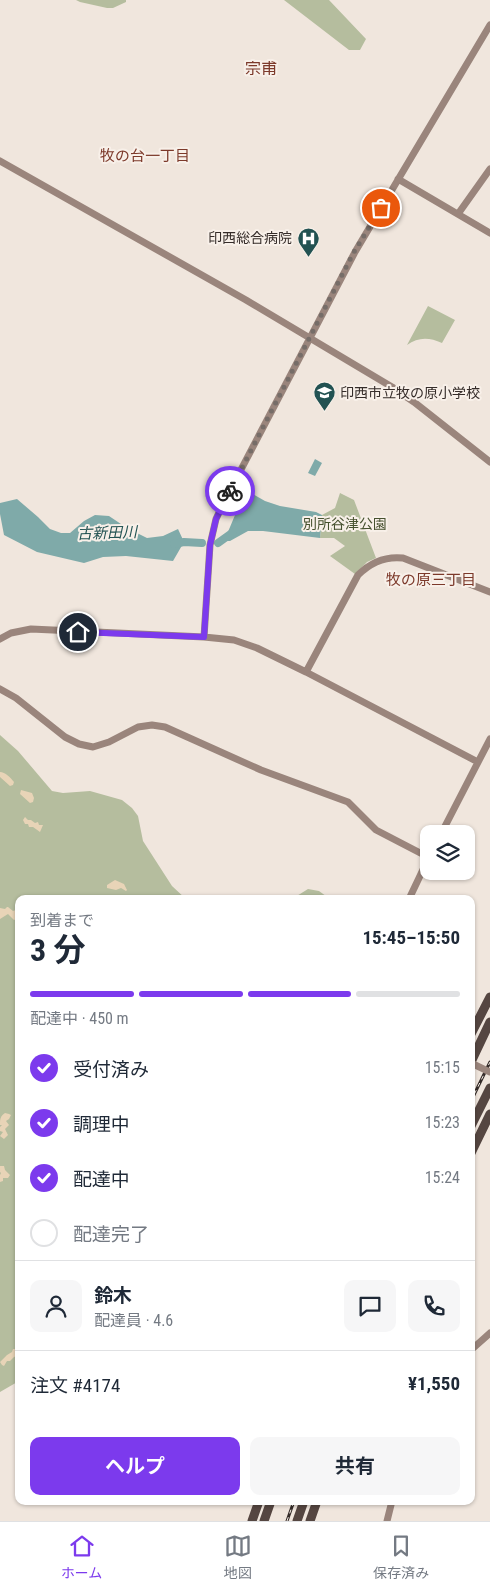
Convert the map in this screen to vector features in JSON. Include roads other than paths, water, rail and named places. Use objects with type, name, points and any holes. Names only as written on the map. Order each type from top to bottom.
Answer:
[{"type":"highway","points":[[475,1026],[490,997]]},
{"type":"highway","points":[[475,1054],[490,1022]]},
{"type":"highway","points":[[475,1118],[490,1088]]},
{"type":"highway","points":[[475,1145],[490,1114]]},
{"type":"highway","points":[[252,1521],[258,1505]]},
{"type":"highway","points":[[264,1521],[270,1505]]},
{"type":"highway","points":[[297,1521],[303,1505]]},
{"type":"highway","points":[[310,1521],[316,1505]]},
{"type":"street","points":[[204,637],[210,545],[216,519],[354,252],[490,25]]},
{"type":"street","points":[[0,161],[246,300],[406,397],[490,462]]},
{"type":"street","points":[[458,214],[490,170]]},
{"type":"street","points":[[398,179],[490,233]]},
{"type":"street","points":[[306,672],[358,576],[376,561],[392,557],[403,558],[490,592]]},
{"type":"street","points":[[0,639],[11,633],[31,629],[234,640],[252,646],[306,672],[478,762]]},
{"type":"street","points":[[0,689],[16,698],[65,737],[86,746],[101,746],[132,729],[146,725],[158,725],[174,730],[261,770],[348,802],[376,830],[420,852]]},
{"type":"street","points":[[446,825],[490,739]]},
{"type":"street","points":[[411,895],[420,876]]},
{"type":"street","points":[[475,1064],[490,1072]]},
{"type":"street","points":[[475,1346],[490,1333]]},
{"type":"street","points":[[387,1521],[391,1505]]},
{"type":"water","points":[[315,459],[322,463],[315,476],[308,473]]},
{"type":"water","points":[[251,493],[265,501],[280,506],[316,512],[322,515],[320,538],[248,531],[230,541],[226,541],[225,539],[243,496]]},
{"type":"water","points":[[17,499],[50,529],[61,533],[70,533],[84,521],[95,515],[109,516],[147,538],[163,536],[178,529],[184,542],[173,561],[126,556],[103,557],[84,563],[37,552],[4,535],[0,503]]},
{"type":"waterway","name":"古新田川","points":[[218,543],[232,533]]},
{"type":"waterway","name":"古新田川","points":[[174,544],[184,542],[202,543]]},
{"type":"railway","points":[[475,1093],[490,1062]]},
{"type":"railway","points":[[287,1521],[293,1505]]},
{"type":"place","name":"印西総合病院","points":[[308,257]]},
{"type":"place","name":"印西市立牧の原小学校","points":[[324,412]]},
{"type":"district","name":"宗甫","points":[[261,68]]},
{"type":"district","name":"牧の台一丁目","points":[[145,156]]},
{"type":"district","name":"牧の原三丁目","points":[[431,580]]},
{"type":"park label","name":"別所谷津公園","points":[[345,524]]}]
